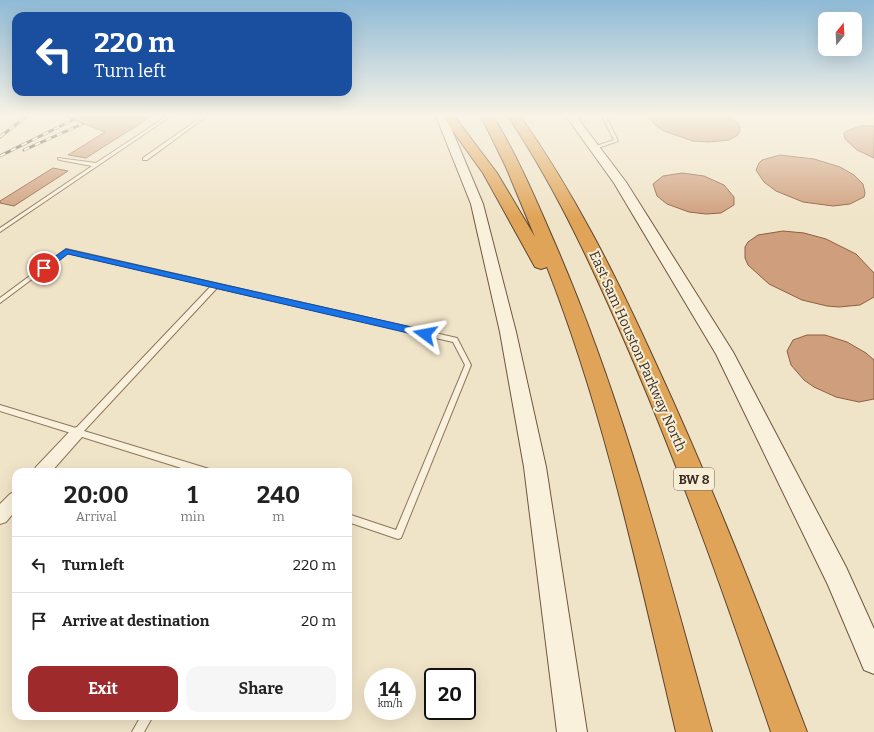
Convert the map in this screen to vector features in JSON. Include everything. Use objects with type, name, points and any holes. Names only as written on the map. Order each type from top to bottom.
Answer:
[{"type":"highway","points":[[473,150],[490,173],[510,206],[590,360]]},
{"type":"highway","points":[[504,150],[545,238],[566,291],[590,360],[628,488],[694,732]]},
{"type":"highway","name":"East Sam Houston Parkway North","points":[[538,150],[585,232],[653,381],[697,488],[760,651],[789,732]]},
{"type":"highway","points":[[545,150],[585,232]]},
{"type":"main road","points":[[455,150],[477,204],[508,332],[535,467],[572,732]]},
{"type":"main road","points":[[597,150],[620,182],[724,352],[837,576],[874,660]]},
{"type":"street","points":[[45,468],[77,432]]},
{"type":"street","points":[[0,516],[12,503]]},
{"type":"lane","points":[[0,230],[119,150]]},
{"type":"lane","points":[[145,159],[157,150]]},
{"type":"lane","points":[[60,159],[97,165]]},
{"type":"lane","points":[[0,301],[66,251],[455,340],[468,365],[398,535],[352,519]]},
{"type":"lane","points":[[77,432],[215,286]]},
{"type":"lane","points":[[0,408],[193,468]]},
{"type":"lane","points":[[138,732],[145,720]]},
{"type":"building","points":[[76,150],[98,150],[86,158],[68,155]]},
{"type":"building","points":[[857,150],[874,150],[874,158]]},
{"type":"building","points":[[780,155],[814,159],[840,167],[854,175],[863,184],[865,193],[864,197],[850,204],[833,206],[803,202],[776,191],[764,182],[756,170],[762,160]]},
{"type":"building","points":[[53,168],[68,171],[14,206],[0,203],[0,201]]},
{"type":"building","points":[[682,173],[704,176],[724,185],[734,197],[734,205],[721,213],[706,214],[689,212],[667,204],[657,196],[653,184],[663,176]]},
{"type":"building","points":[[783,231],[804,233],[826,239],[856,254],[874,273],[874,297],[860,305],[839,307],[827,306],[802,300],[769,284],[748,265],[745,258],[745,247],[748,242],[758,235]]},
{"type":"building","points":[[807,335],[825,335],[847,342],[866,353],[874,360],[874,399],[859,402],[836,397],[814,387],[804,380],[791,365],[787,351],[793,340]]},
{"type":"railway","points":[[0,156],[12,150]]},
{"type":"route","points":[[44,268],[66,251],[425,334]]}]
